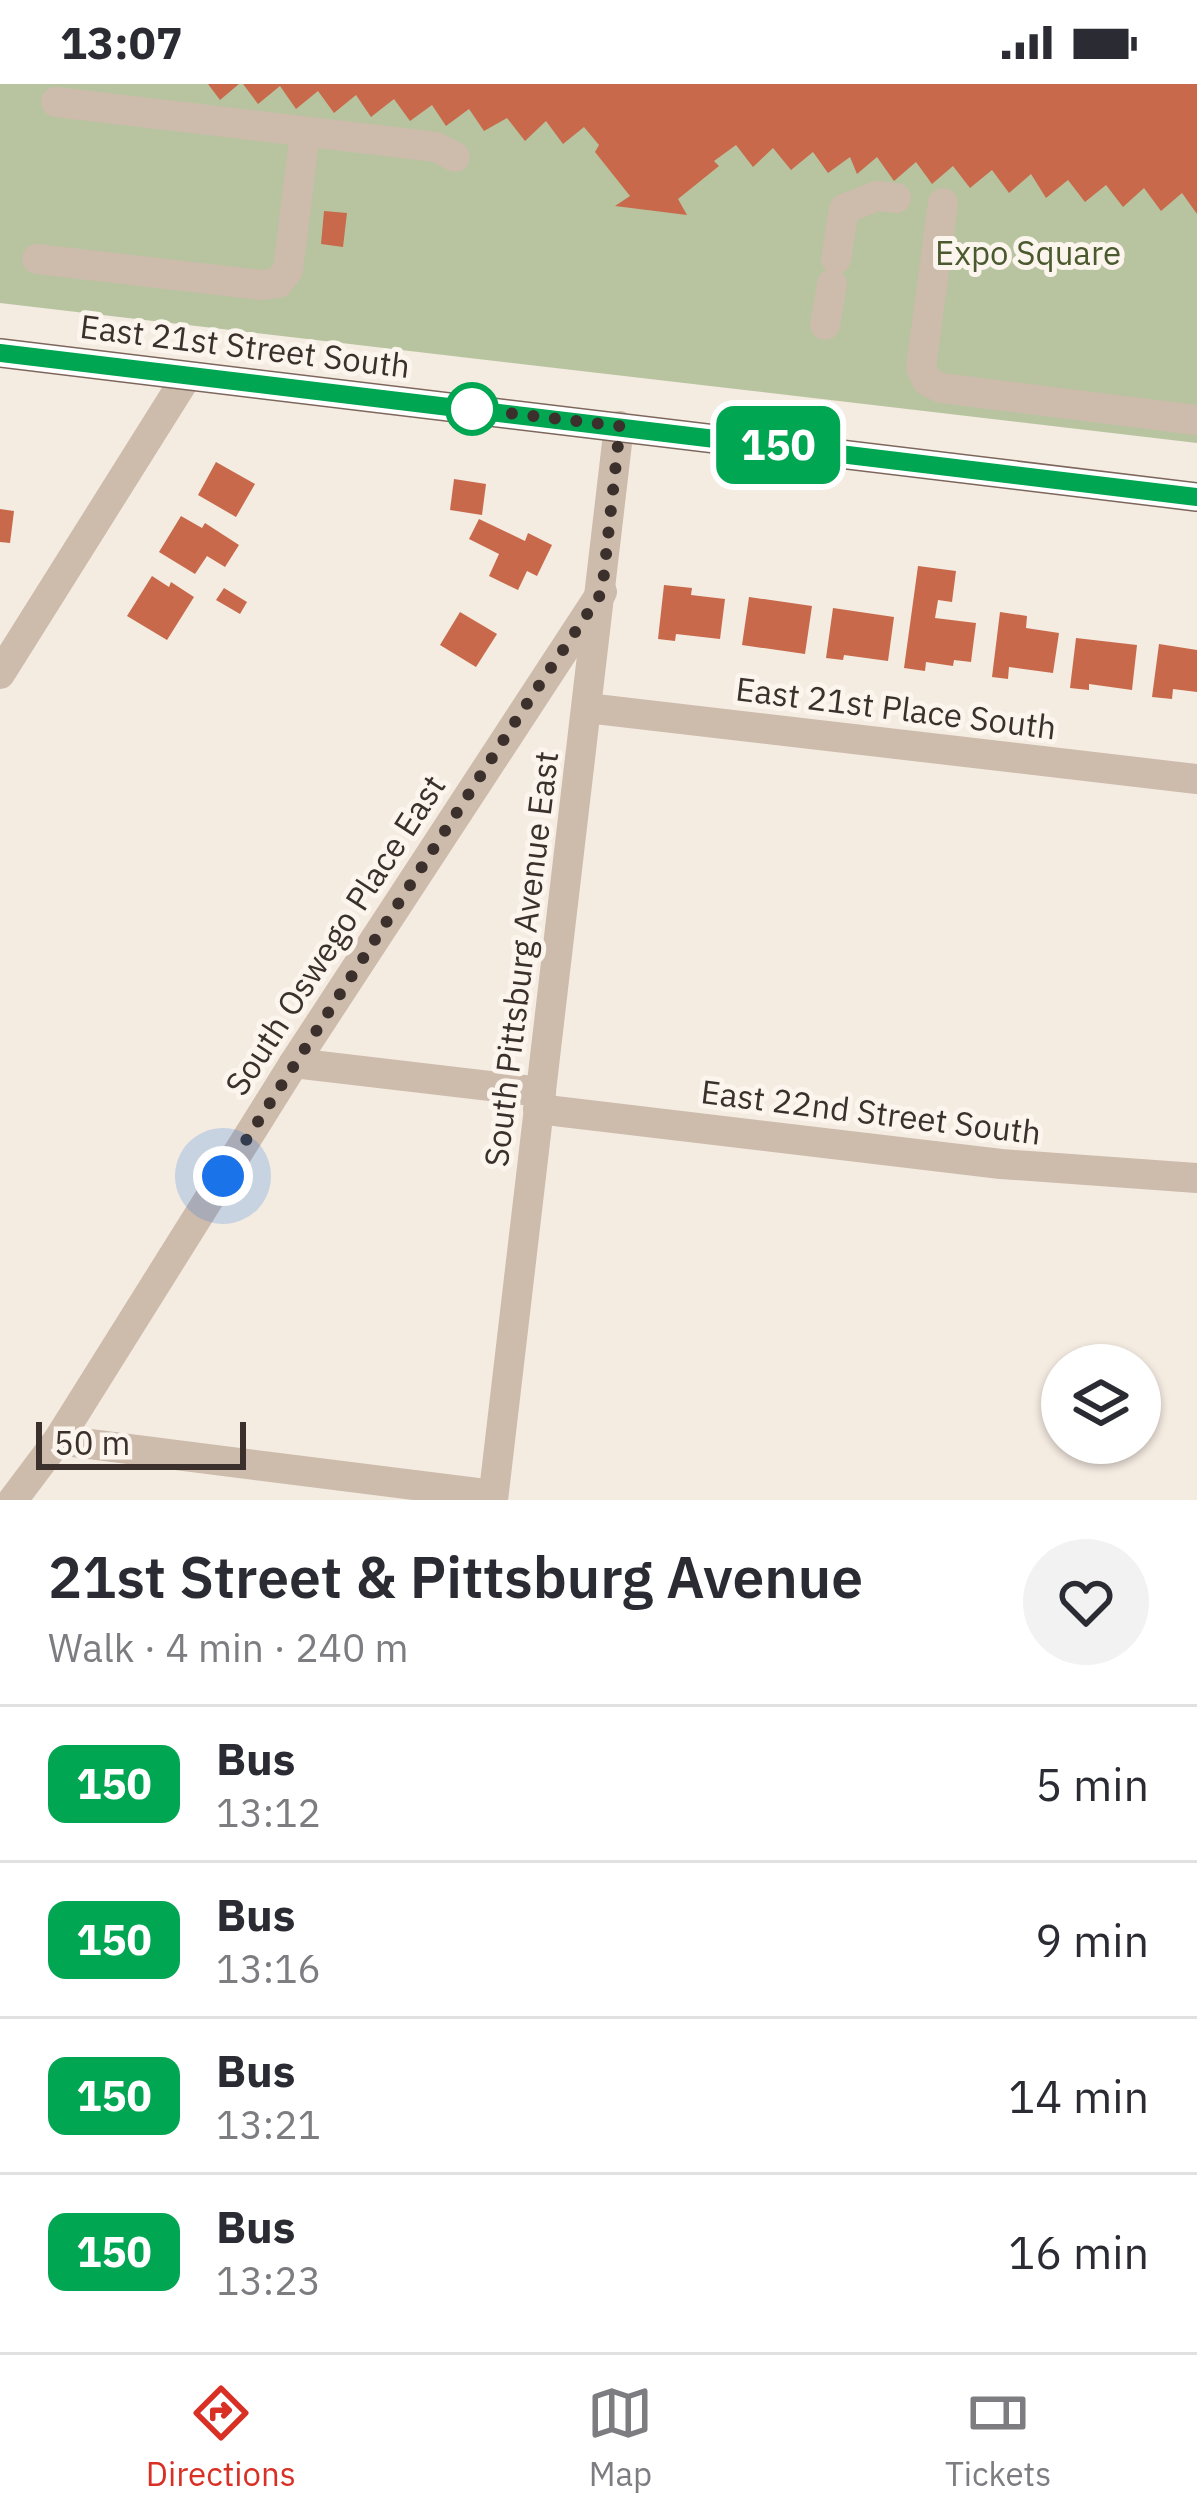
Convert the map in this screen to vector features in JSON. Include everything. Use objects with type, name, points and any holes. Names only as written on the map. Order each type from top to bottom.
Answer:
[{"type":"main road","name":"East 21st Street South","points":[[0,353],[1197,497]]},
{"type":"street","points":[[56,102],[436,147],[455,158]]},
{"type":"street","points":[[37,259],[261,285],[278,283],[288,270],[305,132]]},
{"type":"street","points":[[825,326],[844,208],[877,196],[896,198]]},
{"type":"street","points":[[943,203],[921,368],[927,381],[941,388],[1197,420]]},
{"type":"street","points":[[0,674],[187,376]]},
{"type":"street","name":"South Pittsburg Avenue East","points":[[493,1497],[620,426]]},
{"type":"street","name":"South Oswego Place East","points":[[14,1500],[58,1440],[294,1063],[602,592]]},
{"type":"street","points":[[0,621],[32,624]]},
{"type":"street","name":"East 21st Place South","points":[[587,709],[1197,779]]},
{"type":"street","name":"East 22nd Street South","points":[[294,1063],[1000,1164],[1197,1178]]},
{"type":"street","points":[[58,1440],[493,1497]]},
{"type":"green space","name":"Expo Square","points":[[0,84],[1197,84],[1197,443],[0,303]]},
{"type":"building","points":[[208,84],[239,84],[220,100]]},
{"type":"building","points":[[243,84],[1197,84],[1197,214],[1182,193],[1161,211],[1144,188],[1123,207],[1106,185],[1085,202],[1068,180],[1046,198],[1031,174],[1009,193],[992,170],[970,188],[953,166],[932,184],[916,162],[894,181],[877,157],[857,174],[850,157],[828,173],[813,152],[791,170],[773,148],[753,167],[736,145],[714,161],[719,166],[678,199],[687,215],[615,206],[630,196],[595,152],[599,145],[584,127],[563,144],[546,121],[525,141],[507,118],[484,131],[469,109],[446,126],[432,105],[410,121],[394,99],[371,117],[356,95],[334,113],[318,91],[296,109],[280,86],[258,104]]},
{"type":"building","points":[[324,211],[347,213],[343,247],[321,244]]},
{"type":"building","points":[[216,462],[255,484],[236,517],[198,495]]},
{"type":"building","points":[[454,479],[486,484],[482,515],[450,510]]},
{"type":"building","points":[[0,509],[14,511],[10,543],[0,542]]},
{"type":"building","points":[[181,516],[202,528],[205,523],[239,545],[225,567],[207,556],[195,574],[159,552]]},
{"type":"building","points":[[479,519],[525,541],[528,533],[552,545],[537,576],[527,571],[518,590],[489,576],[499,554],[469,539]]},
{"type":"building","points":[[918,566],[956,571],[952,602],[938,600],[935,618],[976,623],[971,662],[954,660],[953,666],[926,662],[925,671],[904,668]]},
{"type":"building","points":[[152,576],[194,597],[167,640],[127,616]]},
{"type":"building","points":[[664,585],[692,588],[691,595],[725,599],[720,639],[676,634],[675,641],[658,639]]},
{"type":"building","points":[[224,588],[247,602],[240,614],[216,600]]},
{"type":"building","points":[[749,597],[812,606],[805,654],[742,645]]},
{"type":"building","points":[[833,608],[894,617],[888,661],[844,655],[843,660],[826,658]]},
{"type":"building","points":[[460,612],[497,634],[476,667],[440,645]]},
{"type":"building","points":[[1000,612],[1027,616],[1026,628],[1059,633],[1053,673],[1009,667],[1008,679],[992,677]]},
{"type":"building","points":[[1076,638],[1137,645],[1132,690],[1089,684],[1089,690],[1070,688]]},
{"type":"building","points":[[1159,644],[1197,650],[1197,692],[1173,689],[1172,699],[1152,697]]},
{"type":"bus line","name":"150","points":[[0,353],[1197,497]]},
{"type":"route","points":[[223,1176],[602,592],[620,426],[472,409]]}]
